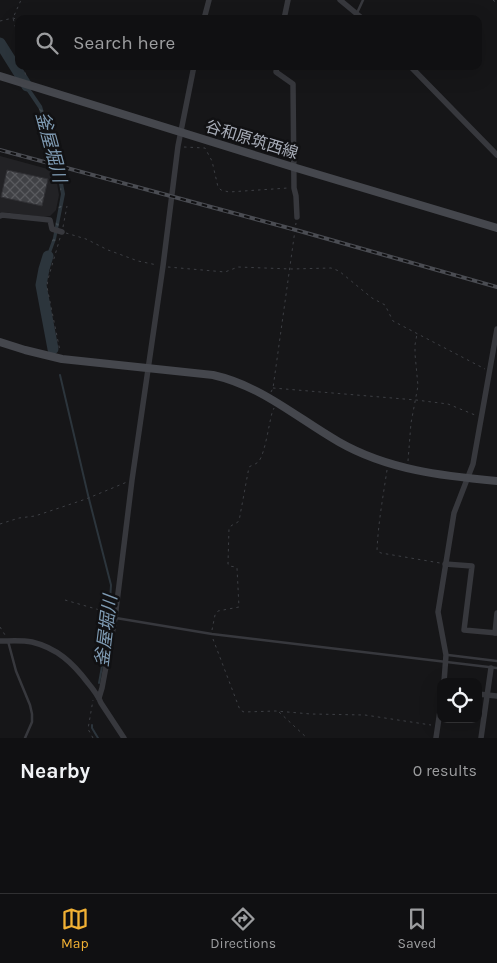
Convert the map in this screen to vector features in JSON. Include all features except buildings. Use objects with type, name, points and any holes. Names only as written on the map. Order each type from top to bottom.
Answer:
[{"type":"street","points":[[205,15],[209,0]]},
{"type":"street","points":[[285,15],[288,0]]},
{"type":"street","points":[[340,0],[357,13]]},
{"type":"street","points":[[97,695],[102,688],[115,616],[178,146],[193,70]]},
{"type":"street","points":[[276,70],[276,72],[293,84],[293,166],[297,217]]},
{"type":"street","points":[[414,70],[497,155]]},
{"type":"street","name":"谷和原筑西線","points":[[0,76],[497,228]]},
{"type":"street","points":[[0,216],[50,220],[52,229],[62,232]]},
{"type":"street","points":[[444,678],[446,658],[438,612],[445,564],[454,513],[473,464],[497,329]]},
{"type":"street","points":[[0,342],[62,359],[222,377],[244,384],[340,442],[388,463],[407,469],[497,481]]},
{"type":"street","points":[[445,564],[472,566],[464,630],[496,633],[497,613]]},
{"type":"street","points":[[0,641],[30,641],[61,654],[77,669],[97,695],[124,738]]},
{"type":"street","points":[[481,738],[487,695],[494,668]]},
{"type":"street","points":[[482,694],[497,696]]},
{"type":"street","points":[[436,738],[438,723]]},
{"type":"lane","points":[[357,13],[363,0]]},
{"type":"lane","points":[[115,616],[212,634],[446,658],[497,661]]},
{"type":"lane","points":[[8,641],[16,671],[32,714],[32,722],[25,738]]},
{"type":"lane","points":[[446,658],[494,668]]},
{"type":"path","points":[[15,25],[13,18],[20,0]]},
{"type":"path","points":[[493,0],[497,2]]},
{"type":"path","points":[[0,21],[13,18]]},
{"type":"path","points":[[24,70],[24,83]]},
{"type":"path","points":[[178,146],[205,148],[212,161],[218,187],[221,190],[229,192],[294,188]]},
{"type":"path","points":[[62,359],[47,287],[67,206]]},
{"type":"path","points":[[297,217],[273,388],[448,404],[482,418]]},
{"type":"path","points":[[62,232],[86,239],[108,250],[163,266],[225,272],[238,267],[331,268],[339,271],[372,298],[385,305],[393,321],[490,371]]},
{"type":"path","points":[[407,469],[411,424],[418,386],[415,345],[418,333]]},
{"type":"path","points":[[212,629],[218,611],[239,607],[237,568],[228,564],[230,528],[231,525],[240,521],[249,467],[259,461],[264,450],[272,413],[277,403]]},
{"type":"path","points":[[388,463],[378,533],[378,551],[445,564]]},
{"type":"path","points":[[0,524],[19,518],[35,516],[92,497],[132,480]]},
{"type":"path","points":[[65,600],[115,616]]},
{"type":"path","points":[[0,627],[8,641]]},
{"type":"path","points":[[212,634],[240,710],[244,712],[278,711],[365,715],[438,726]]},
{"type":"path","points":[[93,738],[88,729],[97,695]]},
{"type":"path","points":[[278,711],[307,738]]},
{"type":"shaded area","points":[[0,156],[55,171],[59,195],[56,210],[50,216],[0,213]]},
{"type":"water","points":[[20,74],[42,106],[65,194],[56,239],[45,269],[42,268],[53,238],[61,194],[55,163],[39,109],[16,75]]},
{"type":"waterway","name":"釜屋堀川","points":[[0,43],[15,67]]},
{"type":"waterway","name":"釜屋堀川","points":[[17,70],[27,86]]},
{"type":"waterway","name":"釜屋堀川","points":[[48,256],[41,285],[53,349]]},
{"type":"waterway","name":"釜屋堀川","points":[[60,375],[111,585],[108,633],[99,683]]},
{"type":"waterway","name":"釜屋堀川","points":[[92,725],[98,738]]},
{"type":"railway","points":[[0,150],[296,230],[497,287]]}]
